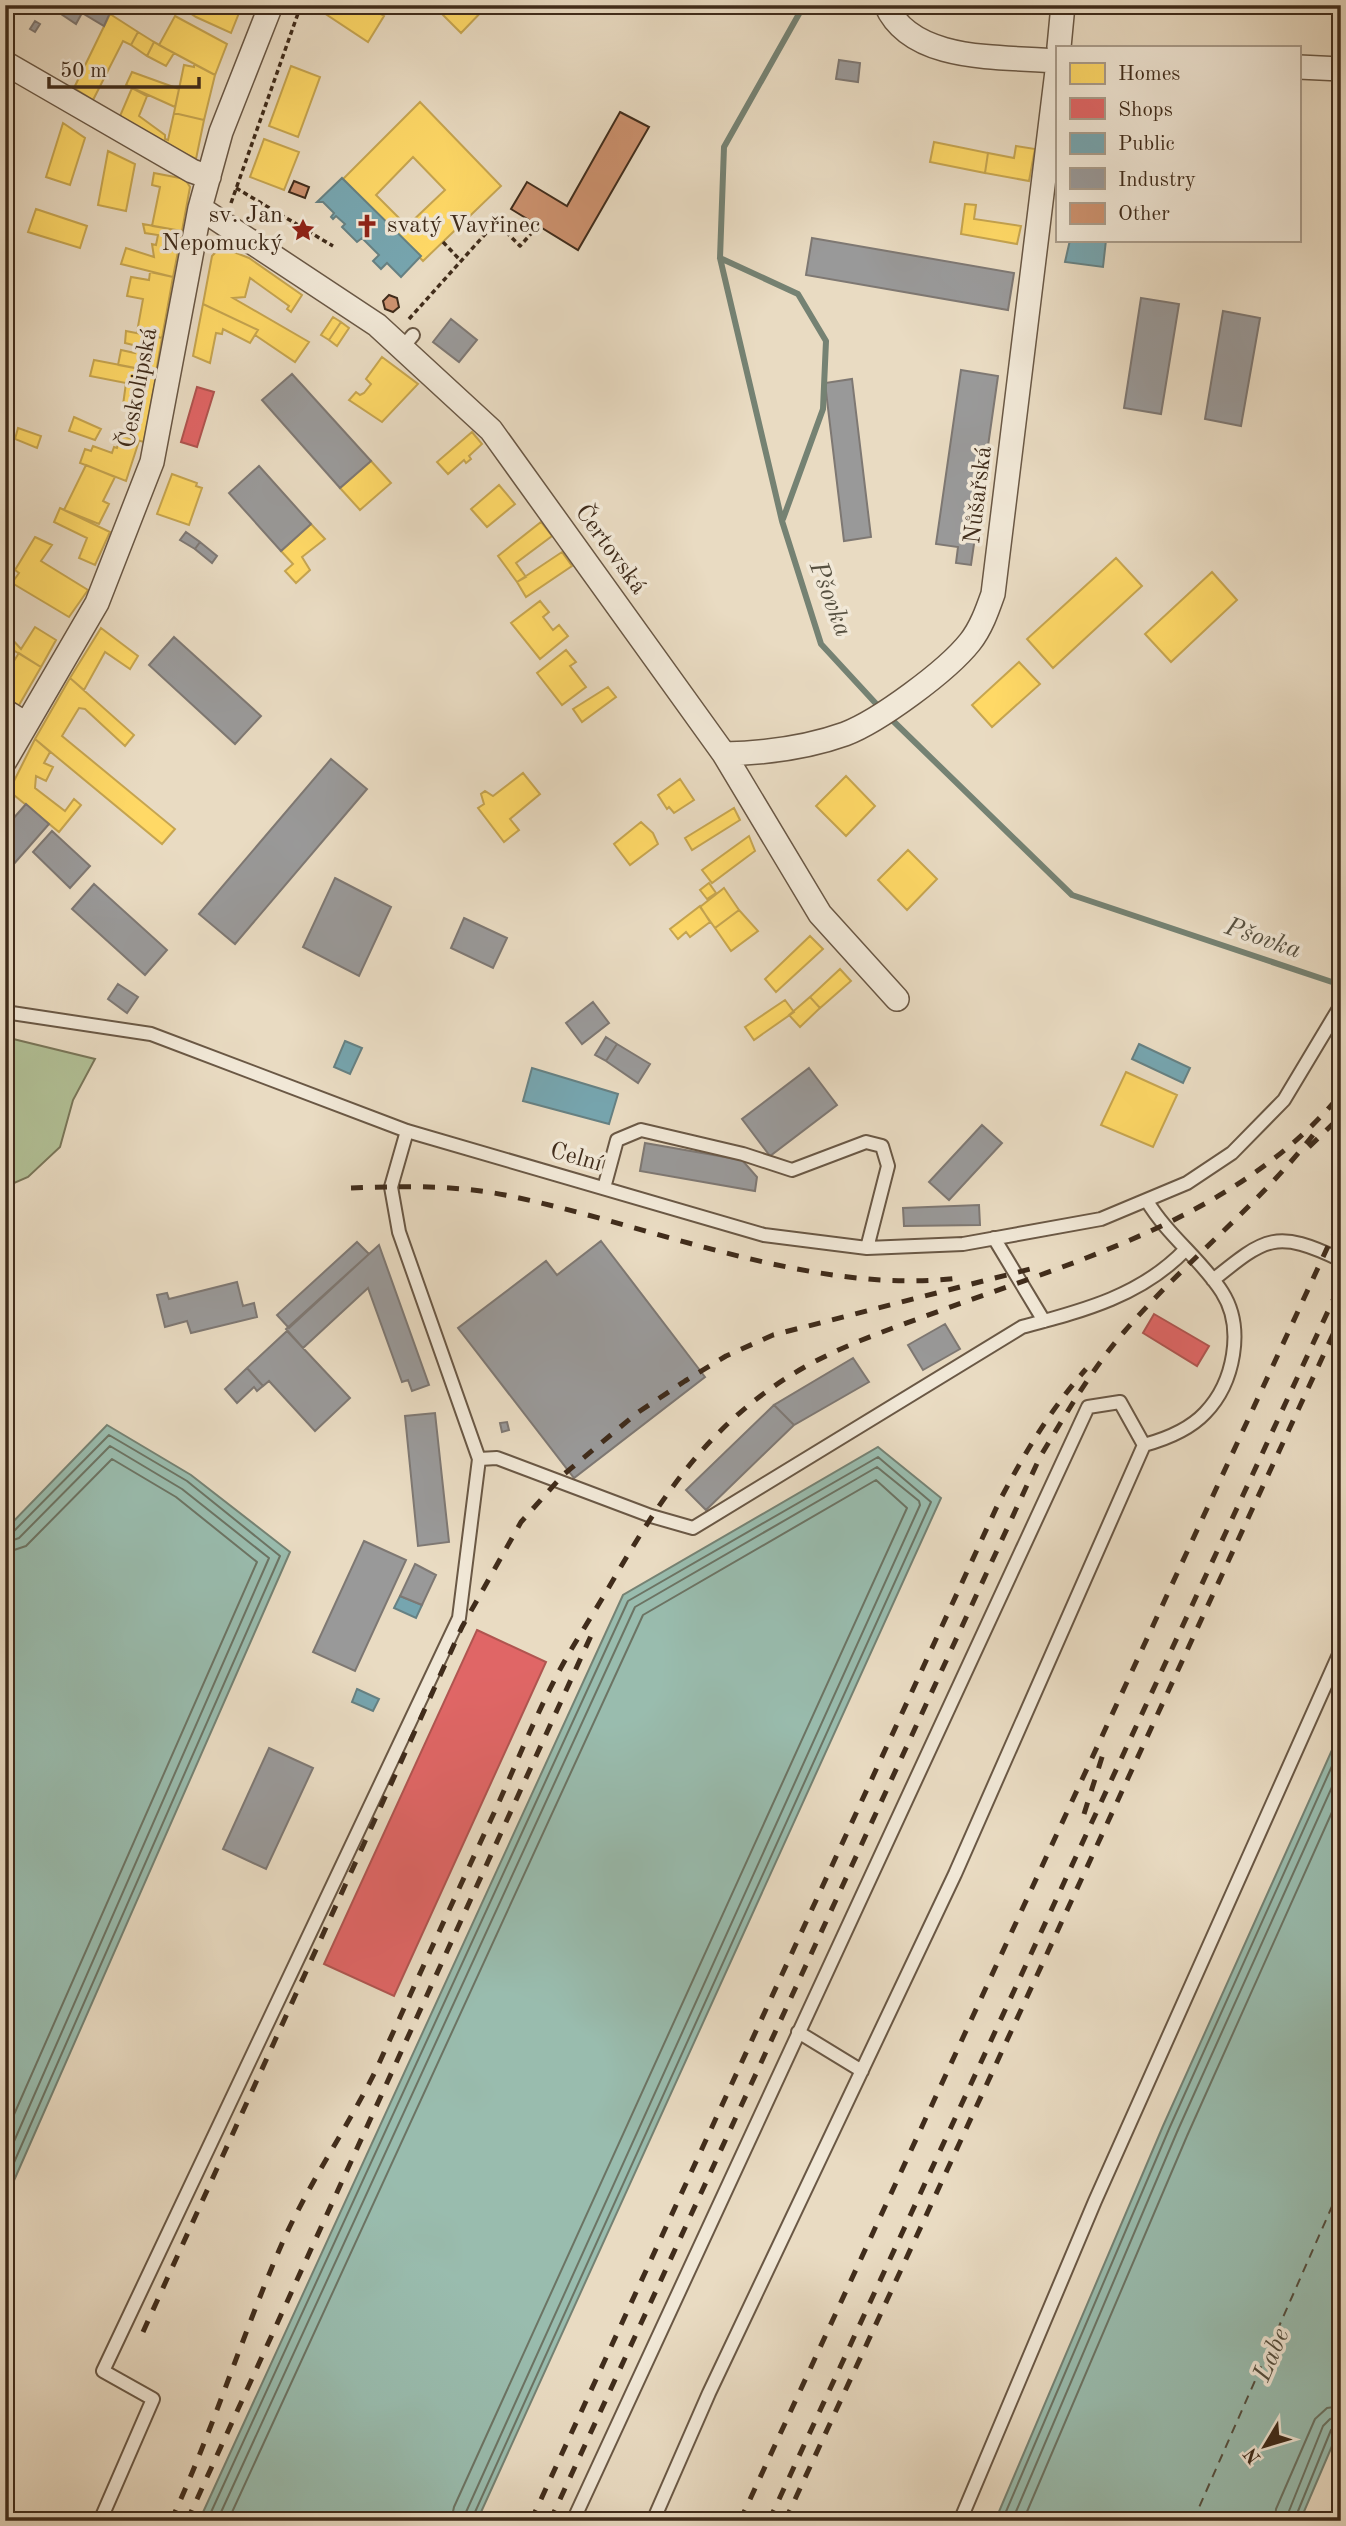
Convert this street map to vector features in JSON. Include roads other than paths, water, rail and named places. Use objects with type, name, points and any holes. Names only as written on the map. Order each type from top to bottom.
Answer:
[{"type":"street","name":"Českolipská","points":[[5,761],[97,603],[152,461],[200,208],[221,132],[271,5]]},
{"type":"street","points":[[886,5],[899,25],[918,41],[937,49],[1056,61]]},
{"type":"street","points":[[1059,46],[1063,5]]},
{"type":"street","points":[[5,63],[192,171],[209,177]]},
{"type":"street","points":[[1300,67],[1341,69]]},
{"type":"street","name":"Nůšařská","points":[[724,754],[762,753],[847,733],[897,704],[970,642],[985,618],[993,594],[1056,79]]},
{"type":"street","name":"Čertovská","points":[[200,208],[225,222],[377,325],[407,341],[491,430],[724,754],[820,914],[897,999]]},
{"type":"street","points":[[5,711],[26,724]]},
{"type":"lane","name":"Celní","points":[[5,1012],[151,1034],[407,1132],[764,1235],[867,1248],[964,1244],[1101,1219],[1186,1183],[1233,1153],[1284,1100],[1341,1005]]},
{"type":"lane","points":[[604,1188],[617,1140],[641,1130],[743,1154],[792,1170],[866,1142],[882,1146],[888,1166],[867,1248]]},
{"type":"lane","points":[[100,2521],[153,2399],[103,2371],[459,1618],[479,1459],[399,1232],[391,1187],[407,1132]]},
{"type":"lane","points":[[653,2521],[709,2393],[955,1874],[1144,1445],[1170,1437],[1205,1413],[1222,1388],[1233,1353],[1235,1328],[1228,1303],[1213,1280],[1162,1226],[1147,1201]]},
{"type":"lane","points":[[995,1238],[1044,1321]]},
{"type":"lane","points":[[1213,1280],[1254,1247],[1276,1240],[1304,1244],[1341,1260]]},
{"type":"lane","points":[[479,1459],[497,1458],[651,1516],[693,1528],[1022,1327],[1135,1290],[1170,1265],[1185,1250]]},
{"type":"lane","points":[[573,2521],[1041,1512],[1087,1407],[1120,1402],[1144,1445]]},
{"type":"lane","points":[[960,2521],[1095,2201],[1341,1650]]},
{"type":"lane","points":[[798,2032],[862,2071]]},
{"type":"water","points":[[107,1425],[191,1475],[290,1552],[5,2201],[5,1530]]},
{"type":"water","points":[[878,1447],[941,1498],[477,2521],[199,2521],[623,1595]]},
{"type":"water","name":"Labe","points":[[1341,1730],[1341,2425],[1300,2521],[995,2521],[1163,2126]]},
{"type":"waterway","name":"Pšovka","points":[[804,5],[724,147],[720,258],[782,521],[821,644],[880,708]]},
{"type":"waterway","points":[[720,258],[798,294],[826,341],[823,409],[783,519]]},
{"type":"waterway","name":"Pšovka","points":[[888,716],[1072,895],[1341,985]]},
{"type":"railway","points":[[171,2521],[284,2239],[376,2070],[546,1697],[629,1553],[670,1490],[693,1461],[745,1409],[775,1385],[810,1364],[859,1341],[1106,1250],[1209,1201],[1257,1171],[1301,1136],[1341,1094]]},
{"type":"railway","points":[[1309,1147],[1341,1116]]},
{"type":"railway","points":[[550,2521],[1040,1457],[1090,1377],[1124,1332],[1268,1186],[1313,1135]]},
{"type":"railway","points":[[351,1188],[467,1189],[560,1208],[788,1267],[846,1277],[903,1281],[958,1278]]},
{"type":"railway","points":[[740,2521],[1341,1218]]},
{"type":"railway","points":[[143,2332],[462,1627],[521,1522],[563,1475],[637,1413],[726,1356],[773,1335],[1030,1269]]},
{"type":"railway","points":[[769,2521],[1341,1283]]},
{"type":"railway","points":[[785,2521],[1341,1317]]},
{"type":"railway","points":[[531,2521],[999,1502],[1038,1433],[1086,1369]]},
{"type":"railway","points":[[187,2521],[595,1627]]},
{"type":"railway","points":[[1084,1814],[1103,1754]]},
{"type":"place","name":"svatý Vavřinec","points":[[367,226]]},
{"type":"place","name":"sv. Jan Nepomucký","points":[[303,230]]}]
